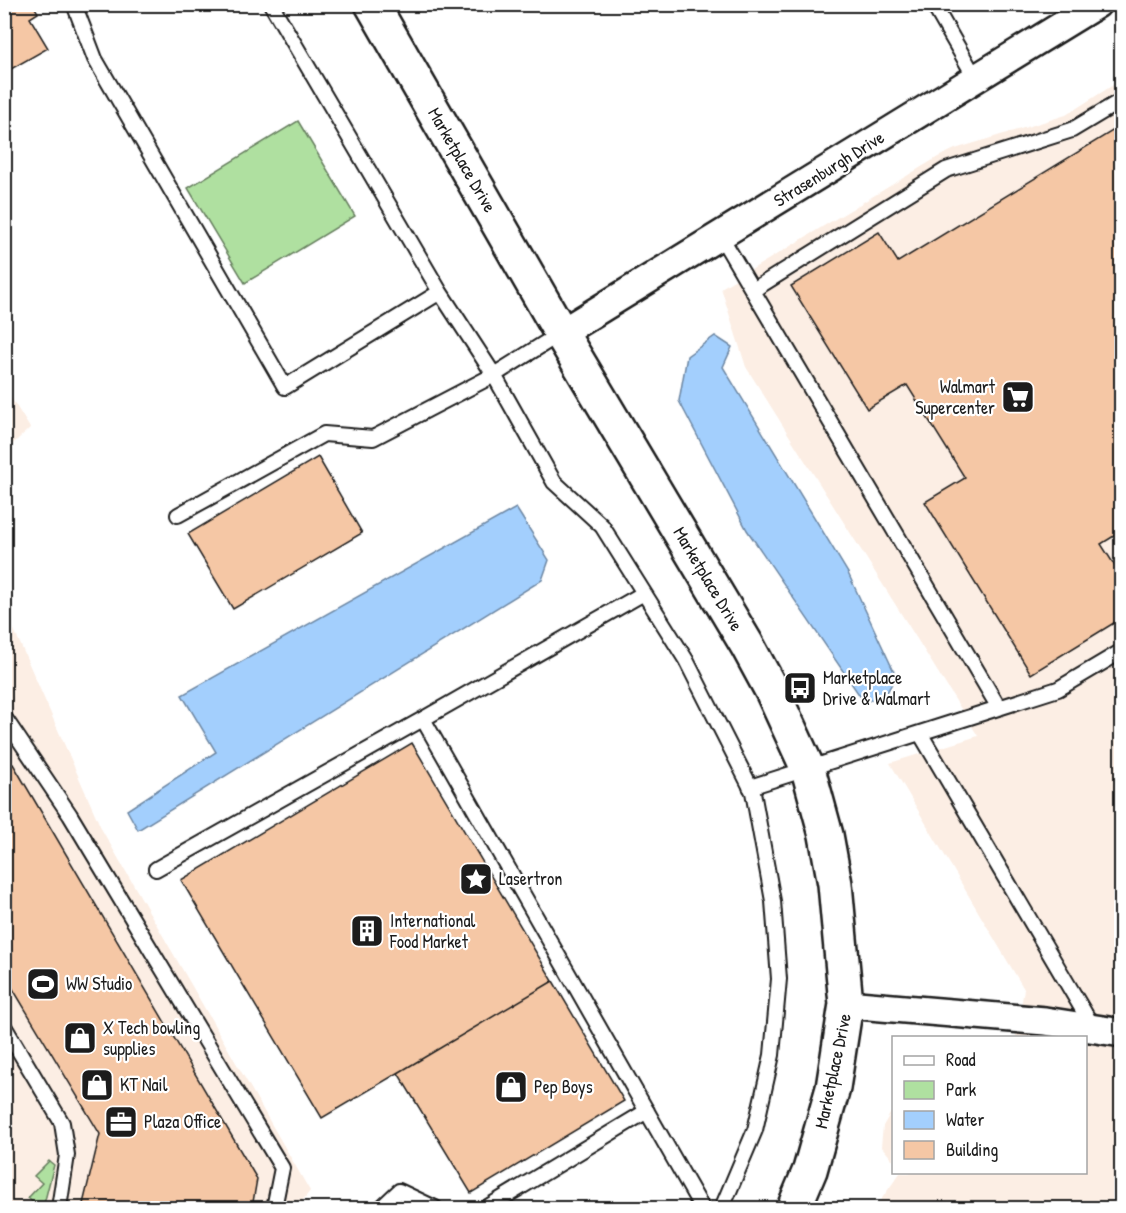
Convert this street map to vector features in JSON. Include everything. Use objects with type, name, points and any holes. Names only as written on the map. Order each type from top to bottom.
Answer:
[{"type":"street","name":"Marketplace Drive","points":[[372,4],[561,333],[747,645],[773,693],[808,769],[826,835],[835,884],[846,1004],[833,1088],[810,1170],[794,1209]]},
{"type":"street","name":"Strasenburgh Drive","points":[[561,333],[1097,4]]},
{"type":"street","points":[[846,1004],[1045,1021],[1122,1033]]},
{"type":"lane","points":[[74,4],[95,59],[189,217],[285,387],[440,292]]},
{"type":"lane","points":[[271,4],[440,292],[494,375],[554,482],[602,526],[686,660],[753,792],[774,902],[779,979],[772,1055],[755,1130],[722,1209]]},
{"type":"lane","points":[[933,4],[976,79]]},
{"type":"lane","points":[[753,290],[946,170],[1072,130],[1122,100]]},
{"type":"lane","points":[[720,235],[999,708]]},
{"type":"lane","points":[[178,515],[324,434],[373,438],[494,375],[561,333]]},
{"type":"lane","points":[[156,869],[644,593]]},
{"type":"lane","points":[[750,787],[1058,689],[1122,651]]},
{"type":"lane","points":[[4,717],[70,815],[282,1168],[274,1209]]},
{"type":"lane","points":[[423,720],[702,1209]]},
{"type":"lane","points":[[920,734],[1094,1029]]},
{"type":"lane","points":[[4,1026],[62,1123],[67,1155],[59,1209]]},
{"type":"lane","points":[[486,1209],[647,1111]]},
{"type":"lane","points":[[381,1209],[399,1191],[435,1209]]},
{"type":"shaded area","points":[[1121,80],[1121,1208],[875,1208],[899,1174],[1087,1174],[1087,1036],[1016,1036],[1024,989],[890,763],[978,736],[746,367],[721,288],[938,157],[955,149],[1066,115]]},
{"type":"shaded area","points":[[5,388],[30,428],[5,451]]},
{"type":"shaded area","points":[[4,607],[102,830],[310,1191],[297,1208],[5,1208]]},
{"type":"shaded area","points":[[892,1111],[892,1159],[881,1146],[883,1126]]},
{"type":"green space","points":[[298,121],[355,216],[245,283],[188,188]]},
{"type":"green space","points":[[49,1161],[54,1165],[43,1208],[39,1208],[28,1198],[42,1183],[34,1176]]},
{"type":"water","points":[[715,336],[732,347],[723,367],[848,573],[896,676],[885,696],[864,702],[747,530],[679,401],[687,356]]},
{"type":"water","points":[[516,508],[549,560],[542,580],[138,830],[127,810],[216,752],[182,695]]},
{"type":"building","points":[[4,4],[33,4],[38,13],[30,18],[48,48],[4,73]]},
{"type":"building","name":"Walmart Supercenter","points":[[1122,125],[1122,531],[1101,544],[1122,577],[1122,618],[1031,674],[925,502],[965,478],[907,385],[867,409],[791,286],[879,232],[898,262]]},
{"type":"building","points":[[318,457],[362,533],[233,609],[188,534]]},
{"type":"building","name":"International Food Market","points":[[412,743],[553,981],[322,1118],[181,880]]},
{"type":"building","points":[[13,764],[257,1179],[252,1208],[82,1208],[100,1134],[4,974],[4,769]]},
{"type":"building","name":"Pep Boys","points":[[553,981],[624,1101],[471,1193],[398,1073]]},
{"type":"place","name":"Walmart Supercenter","points":[[1018,397]]},
{"type":"place","name":"Marketplace Drive & Walmart","points":[[800,688]]},
{"type":"place","name":"Lasertron","points":[[476,879]]},
{"type":"place","name":"International Food Market","points":[[367,931]]},
{"type":"place","name":"WW Studio","points":[[43,984]]},
{"type":"place","name":"X Tech bowling supplies","points":[[80,1038]]},
{"type":"place","name":"KT Nail","points":[[97,1085]]},
{"type":"place","name":"Pep Boys","points":[[511,1087]]},
{"type":"place","name":"Plaza Office","points":[[121,1122]]}]
